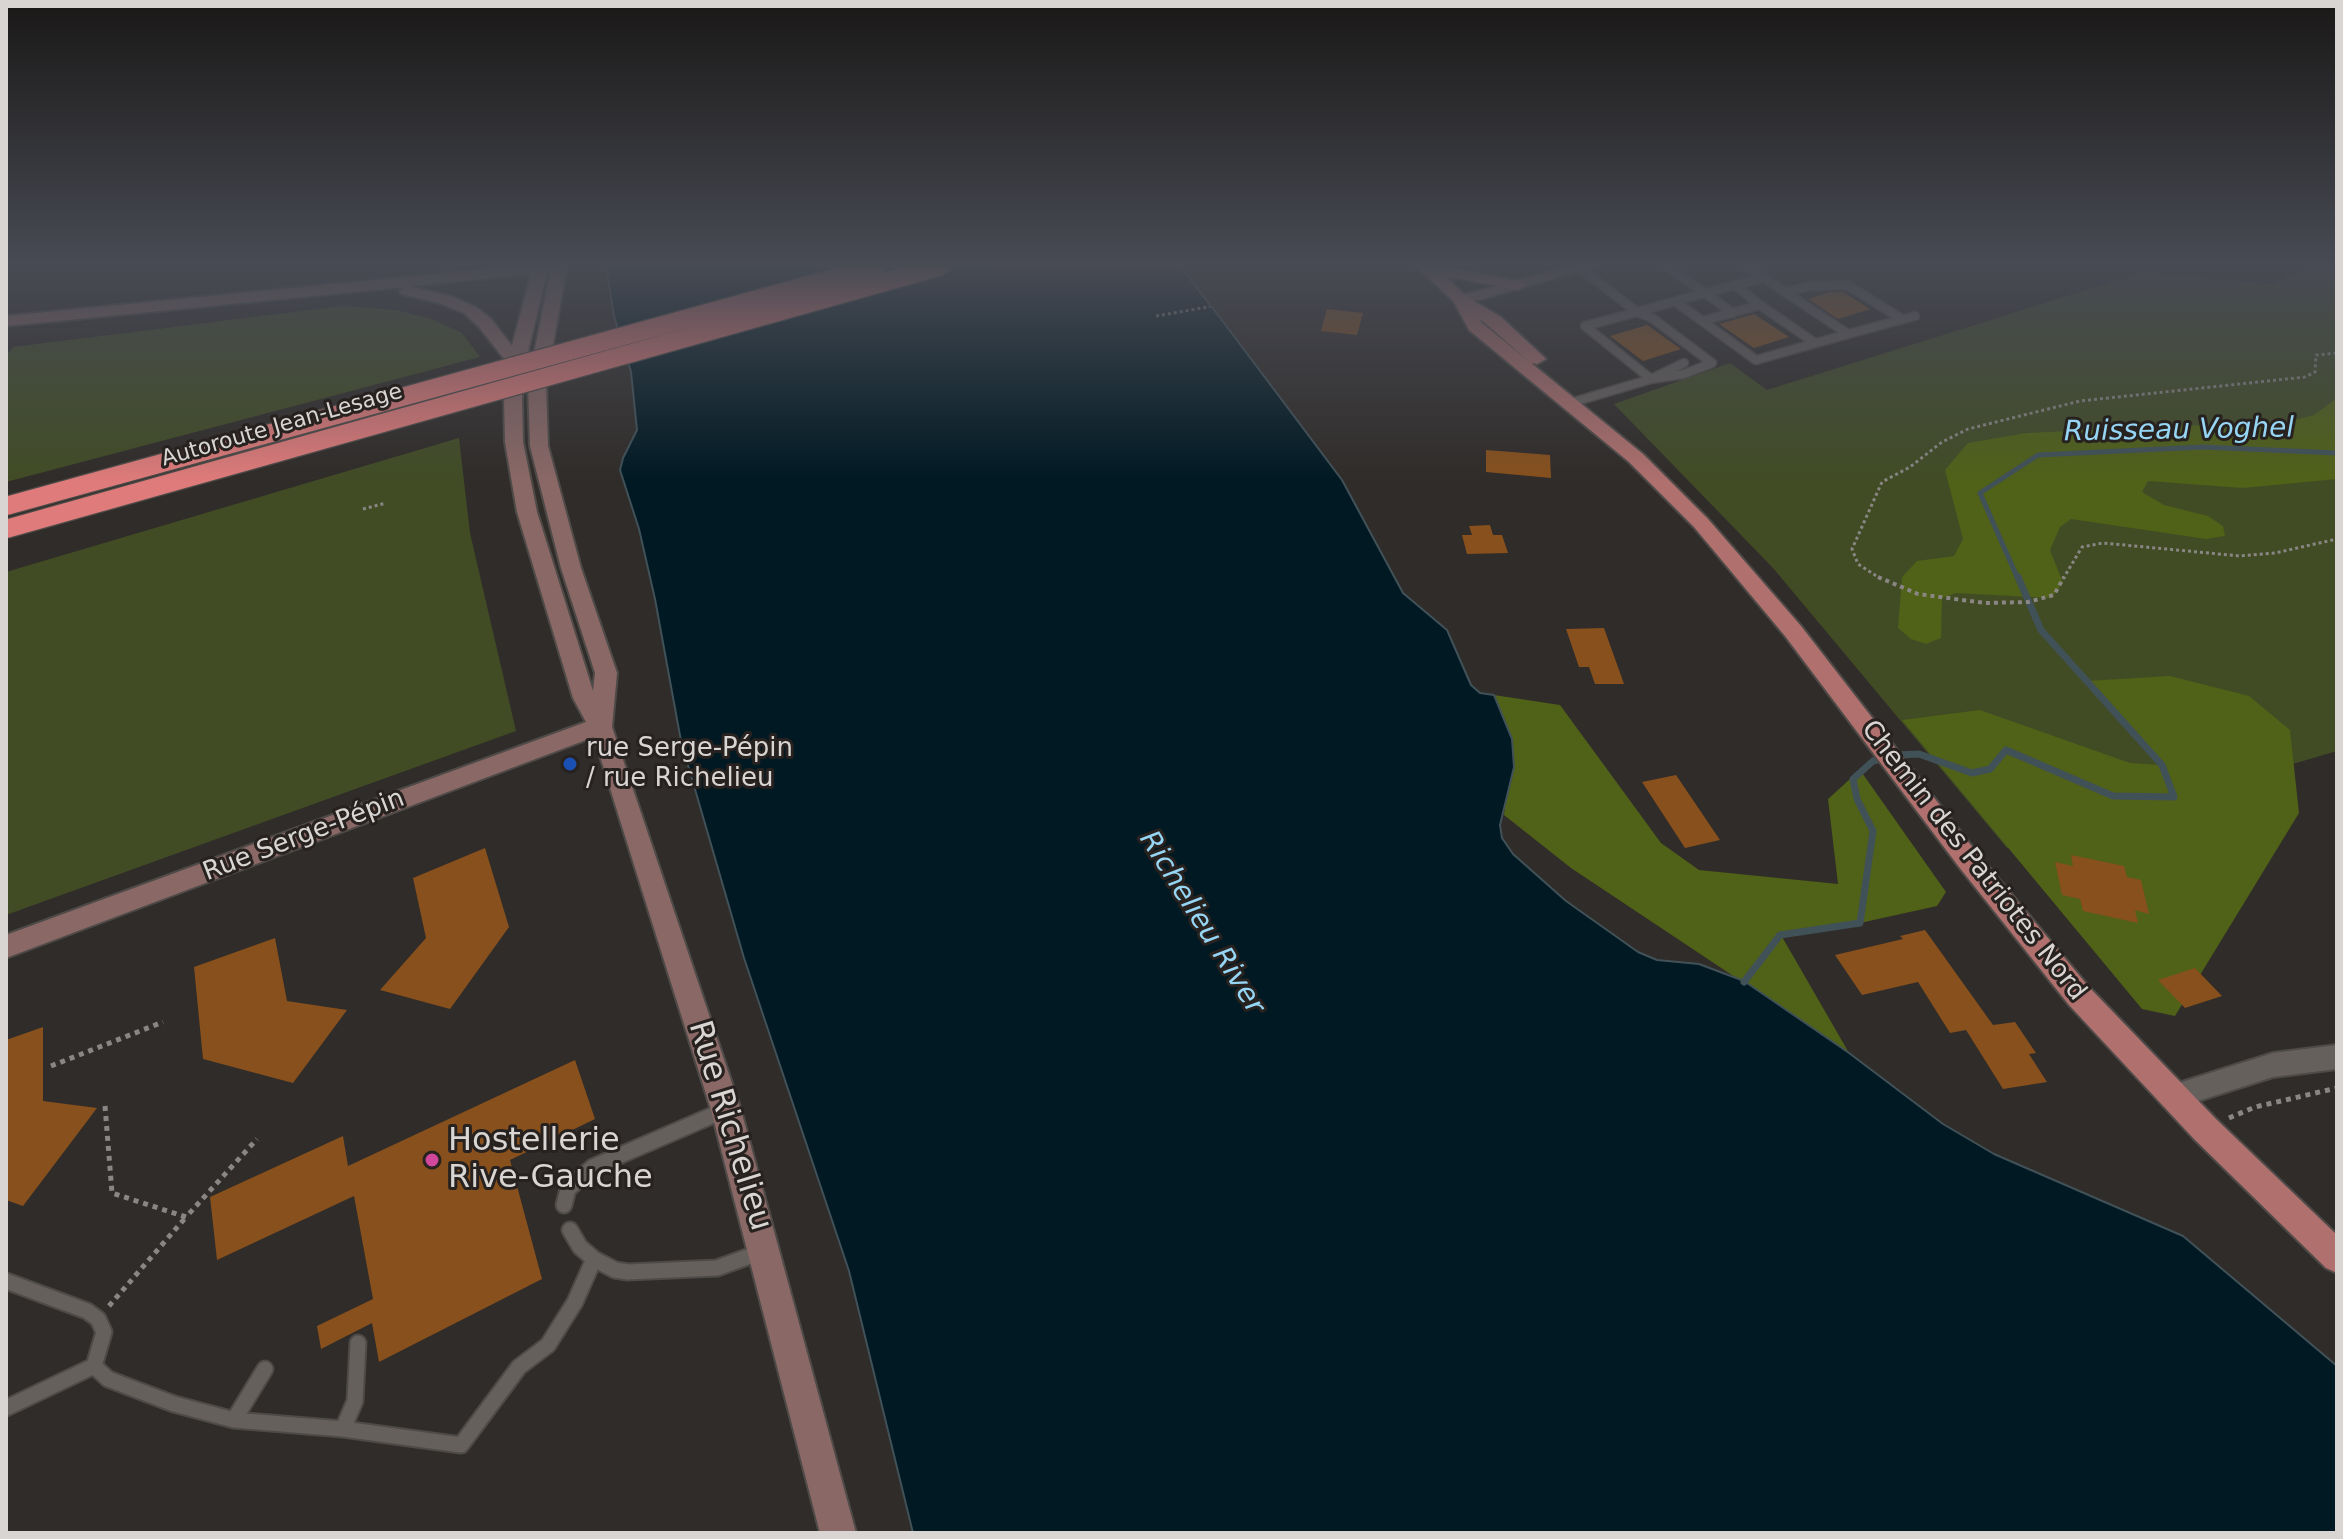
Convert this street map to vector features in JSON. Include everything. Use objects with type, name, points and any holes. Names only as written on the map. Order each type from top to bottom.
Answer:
[{"type":"highway","name":"Autoroute Jean-Lesage","points":[[6,506],[617,338]]},
{"type":"highway","name":"Autoroute Jean-Lesage","points":[[6,529],[686,338]]},
{"type":"main road","points":[[497,338],[517,364]]},
{"type":"main road","name":"Rue Richelieu","points":[[526,338],[517,364],[513,428],[524,500],[584,698],[602,725],[726,1110],[838,1533]]},
{"type":"main road","name":"Rue Richelieu","points":[[542,338],[537,384],[539,446],[567,555],[606,673],[602,725]]},
{"type":"main road","name":"Chemin des Patriotes Nord","points":[[1490,338],[1573,402],[1688,509],[1737,563],[2003,904],[2079,996],[2173,1097],[2337,1257]]},
{"type":"main road","name":"Rue Serge-Pépin","points":[[6,947],[602,725]]},
{"type":"street","points":[[2173,1097],[2263,1067],[2337,1057]]},
{"type":"lane","points":[[1600,338],[1651,379]]},
{"type":"lane","points":[[1573,402],[1651,379],[1684,374],[1712,363],[1678,338]]},
{"type":"lane","points":[[1725,338],[1756,360],[1834,338]]},
{"type":"lane","points":[[1808,338],[1815,343]]},
{"type":"lane","points":[[1651,379],[1669,367],[1684,363]]},
{"type":"lane","points":[[564,1205],[568,1189],[585,1173],[646,1142],[726,1110]]},
{"type":"lane","points":[[570,1230],[580,1247],[615,1270],[717,1268],[765,1250]]},
{"type":"lane","points":[[94,1366],[108,1379],[174,1404],[234,1420],[343,1429],[461,1445],[519,1367],[548,1345],[575,1302],[594,1259]]},
{"type":"lane","points":[[6,1281],[68,1302],[98,1319],[104,1332],[94,1366],[6,1408]]},
{"type":"lane","points":[[343,1429],[355,1401],[358,1343]]},
{"type":"lane","points":[[234,1420],[265,1369]]},
{"type":"path","points":[[2337,353],[2316,355],[2315,372],[2305,377],[2080,401],[1968,429],[1942,442],[1910,467],[1882,482],[1852,549],[1858,564],[1880,579],[1918,594],[1985,603],[2028,602],[2054,595],[2082,547],[2103,543],[2240,556],[2275,553],[2337,539]]},
{"type":"path","points":[[363,509],[386,503]]},
{"type":"path","points":[[51,1066],[163,1022]]},
{"type":"path","points":[[2232,1116],[2255,1107],[2337,1088]]},
{"type":"path","points":[[105,1106],[112,1193],[186,1217]]},
{"type":"path","points":[[98,1319],[257,1139]]},
{"type":"green space","points":[[87,338],[466,338],[480,357],[6,482],[6,356],[13,347]]},
{"type":"green space","points":[[1934,338],[2337,338],[2337,751],[2007,848],[1773,568],[1614,404],[1730,363],[1767,390]]},
{"type":"green space","points":[[2337,398],[2337,479],[2243,488],[2148,481],[2142,492],[2164,505],[2208,516],[2223,526],[2225,536],[2206,539],[2071,519],[2060,527],[2050,550],[2063,583],[2051,598],[1956,593],[1942,598],[1941,638],[1926,644],[1911,639],[1898,628],[1902,577],[1917,561],[1954,556],[1963,539],[1945,470],[1968,443],[2026,433],[2290,421],[2314,415]]},
{"type":"green space","points":[[459,438],[470,533],[516,731],[6,915],[6,572]]},
{"type":"green space","points":[[2170,676],[2249,696],[2290,730],[2299,813],[2175,1016],[2142,1009],[1902,720],[1980,710],[2130,763],[2161,765],[2087,681]]},
{"type":"green space","points":[[1494,695],[1560,705],[1661,843],[1699,870],[1838,884],[1828,799],[1860,770],[1946,892],[1937,906],[1860,923],[1781,935],[1849,1053],[1571,868],[1504,815],[1512,739]]},
{"type":"water","name":"Richelieu River","points":[[621,338],[1235,338],[1342,480],[1403,593],[1447,630],[1471,685],[1480,693],[1494,695],[1512,739],[1514,767],[1500,825],[1502,838],[1513,854],[1566,901],[1638,952],[1657,960],[1699,964],[1744,981],[1849,1053],[1943,1124],[1994,1154],[2183,1236],[2337,1366],[2337,1533],[913,1533],[849,1271],[744,958],[681,741],[655,599],[639,529],[620,470],[637,430],[631,372]]},
{"type":"building","points":[[1612,338],[1665,338],[1681,349],[1643,361]]},
{"type":"building","points":[[1739,338],[1786,338],[1754,348]]},
{"type":"building","points":[[1486,450],[1550,455],[1551,478],[1486,472]]},
{"type":"building","points":[[1490,525],[1493,535],[1502,535],[1508,553],[1467,554],[1462,535],[1472,535],[1469,526]]},
{"type":"building","points":[[1604,628],[1624,684],[1595,684],[1589,667],[1579,667],[1566,629]]},
{"type":"building","points":[[1676,775],[1720,840],[1685,848],[1642,782]]},
{"type":"building","points":[[485,848],[509,927],[450,1009],[380,990],[426,938],[413,878]]},
{"type":"building","points":[[2071,855],[2124,866],[2127,877],[2141,880],[2149,914],[2135,910],[2138,923],[2083,911],[2080,899],[2062,895],[2055,862],[2073,866]]},
{"type":"building","points":[[1925,930],[1993,1025],[2015,1022],[2036,1053],[2029,1054],[2047,1082],[2003,1089],[1966,1030],[1950,1033],[1918,982],[1862,995],[1835,955],[1903,939],[1900,936]]},
{"type":"building","points":[[275,938],[287,1001],[347,1010],[293,1083],[203,1059],[194,967]]},
{"type":"building","points":[[2195,968],[2222,996],[2185,1008],[2158,980]]},
{"type":"building","points":[[43,1027],[43,1101],[97,1108],[23,1206],[6,1200],[6,1040]]},
{"type":"building","points":[[575,1060],[595,1119],[510,1160],[542,1279],[379,1362],[372,1323],[321,1349],[317,1326],[373,1299],[354,1196],[217,1260],[210,1197],[343,1136],[348,1166]]},
{"type":"waterway","name":"Ruisseau Voghel","points":[[2018,579],[1980,493],[2038,455],[2203,447],[2337,453]]},
{"type":"waterway","name":"Ruisseau Voghel","points":[[1744,982],[1780,935],[1860,923],[1873,831],[1857,799],[1853,779],[1873,761],[1896,755],[1919,754],[1972,773],[1990,769],[2006,750],[2113,796],[2174,797],[2162,765],[2041,630],[2018,577]]},
{"type":"place","name":"rue Serge-Pépin / rue Richelieu","points":[[570,764]]},
{"type":"place","name":"Hostellerie Rive-Gauche","points":[[432,1160]]}]
